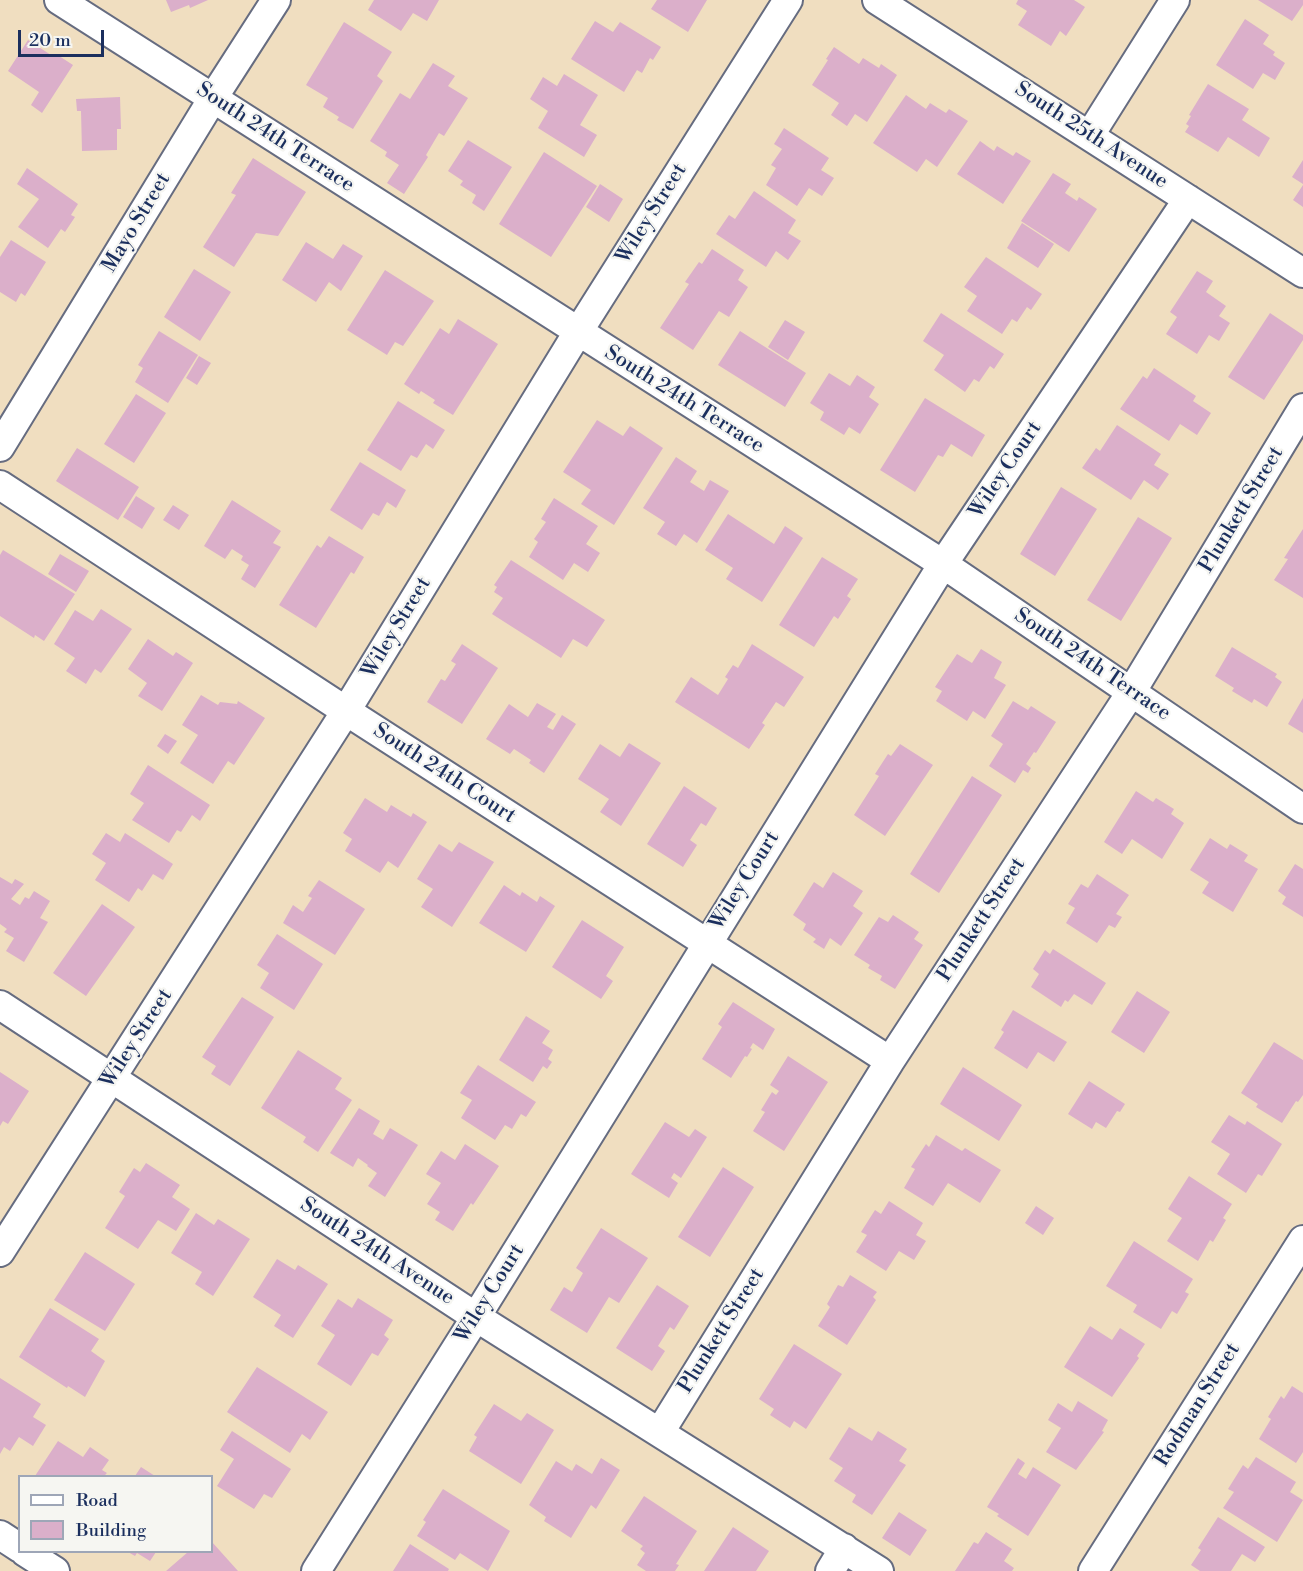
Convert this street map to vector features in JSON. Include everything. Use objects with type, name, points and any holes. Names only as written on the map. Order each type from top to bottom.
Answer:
[{"type":"street","name":"South 24th Terrace","points":[[59,0],[943,564],[1303,809]]},
{"type":"street","name":"Mayo Street","points":[[0,447],[213,98],[276,0]]},
{"type":"street","name":"Wiley Street","points":[[0,1252],[346,711],[578,332],[788,0]]},
{"type":"street","name":"South 25th Avenue","points":[[877,0],[1303,273]]},
{"type":"street","points":[[1090,135],[1175,0]]},
{"type":"street","name":"Wiley Court","points":[[316,1571],[943,564],[1188,199]]},
{"type":"street","name":"Plunkett Street","points":[[660,1432],[890,1061],[1132,691],[1303,408]]},
{"type":"street","name":"South 24th Court","points":[[0,484],[346,711],[890,1061]]},
{"type":"street","name":"South 24th Avenue","points":[[0,1005],[476,1317],[660,1432],[837,1559],[879,1571]]},
{"type":"street","name":"Rodman Street","points":[[1093,1571],[1303,1240]]},
{"type":"street","points":[[0,1536],[18,1547]]},
{"type":"street","points":[[28,1553],[55,1571]]},
{"type":"building","points":[[166,0],[208,0],[190,8],[189,5],[171,12]]},
{"type":"building","points":[[374,0],[439,0],[427,21],[413,13],[401,31],[368,10]]},
{"type":"building","points":[[657,0],[707,0],[688,32],[651,9]]},
{"type":"building","points":[[1018,0],[1074,0],[1085,7],[1066,36],[1060,31],[1051,46],[1018,25],[1027,11],[1016,4]]},
{"type":"building","points":[[1258,0],[1303,0],[1303,5],[1292,21]]},
{"type":"building","points":[[1245,19],[1269,35],[1263,44],[1285,63],[1275,80],[1263,73],[1253,89],[1216,65]]},
{"type":"building","points":[[595,21],[613,32],[620,22],[661,47],[653,60],[650,58],[642,73],[637,70],[624,92],[571,59]]},
{"type":"building","points":[[344,22],[392,52],[377,76],[383,81],[353,129],[337,120],[339,117],[323,107],[328,98],[306,85]]},
{"type":"building","points":[[28,40],[54,57],[56,54],[73,65],[42,113],[31,105],[39,92],[8,71]]},
{"type":"building","points":[[834,47],[859,64],[863,58],[879,68],[881,64],[897,75],[867,122],[855,114],[847,126],[831,115],[839,103],[812,85]]},
{"type":"building","points":[[433,63],[455,76],[448,86],[468,98],[444,136],[439,133],[426,155],[428,157],[404,194],[387,183],[399,165],[385,156],[387,152],[370,141],[400,93],[410,99]]},
{"type":"building","points":[[564,74],[598,95],[580,125],[597,135],[584,157],[538,128],[548,111],[530,99],[543,77],[557,86]]},
{"type":"building","points":[[1208,84],[1249,109],[1242,120],[1270,138],[1259,157],[1228,137],[1218,152],[1185,132],[1189,126],[1186,124],[1191,116],[1189,115]]},
{"type":"building","points":[[906,95],[926,109],[930,103],[946,113],[949,109],[968,121],[937,167],[926,159],[917,172],[873,143]]},
{"type":"building","points":[[120,97],[121,129],[117,129],[117,150],[82,151],[81,111],[77,111],[76,99]]},
{"type":"building","points":[[784,128],[829,158],[821,170],[834,178],[822,196],[809,188],[797,206],[766,185],[776,168],[771,165],[782,149],[774,144]]},
{"type":"building","points":[[468,140],[512,167],[484,211],[472,203],[476,195],[460,185],[463,181],[448,171]]},
{"type":"building","points":[[980,141],[994,151],[997,146],[1013,156],[1016,152],[1031,161],[1003,204],[957,174]]},
{"type":"building","points":[[544,152],[597,186],[551,257],[499,224]]},
{"type":"building","points":[[253,158],[306,192],[278,236],[256,233],[234,267],[203,247],[236,195],[231,193]]},
{"type":"building","points":[[1303,160],[1303,184],[1292,177]]},
{"type":"building","points":[[27,168],[78,204],[71,215],[75,217],[65,232],[61,229],[48,248],[18,227],[39,199],[17,184]]},
{"type":"building","points":[[1053,173],[1071,184],[1065,193],[1077,201],[1079,197],[1097,209],[1069,252],[1021,221]]},
{"type":"building","points":[[600,184],[623,199],[609,222],[586,207]]},
{"type":"building","points":[[1303,185],[1303,207],[1293,200]]},
{"type":"building","points":[[754,191],[796,220],[788,233],[801,241],[788,260],[776,251],[766,267],[716,234],[729,215],[735,219]]},
{"type":"building","points":[[1022,223],[1054,244],[1038,268],[1007,248]]},
{"type":"building","points":[[11,240],[46,262],[25,296],[21,293],[16,302],[0,292],[0,257]]},
{"type":"building","points":[[306,242],[333,259],[343,244],[363,256],[341,291],[329,282],[316,302],[282,280]]},
{"type":"building","points":[[712,249],[744,270],[738,280],[748,287],[729,317],[719,311],[693,350],[660,328],[689,284],[685,282],[699,262],[702,264]]},
{"type":"building","points":[[986,257],[1042,294],[1031,310],[1027,307],[1017,322],[1012,319],[1002,334],[967,311],[977,296],[964,287]]},
{"type":"building","points":[[194,269],[231,292],[200,341],[164,317]]},
{"type":"building","points":[[385,270],[434,301],[403,346],[395,342],[387,355],[347,330]]},
{"type":"building","points":[[1197,271],[1213,281],[1206,292],[1226,306],[1219,316],[1230,323],[1219,341],[1209,335],[1197,354],[1166,334],[1177,317],[1170,312]]},
{"type":"building","points":[[941,313],[1004,354],[994,369],[990,366],[979,382],[974,379],[965,392],[934,370],[944,355],[923,341]]},
{"type":"building","points":[[1270,313],[1303,335],[1303,340],[1264,400],[1228,377]]},
{"type":"building","points":[[458,319],[498,344],[453,415],[433,403],[435,400],[421,391],[419,394],[404,384],[440,328],[449,334]]},
{"type":"building","points":[[785,320],[805,332],[788,360],[768,347]]},
{"type":"building","points":[[159,331],[198,355],[168,403],[135,382],[143,368],[138,365]]},
{"type":"building","points":[[740,331],[806,373],[785,407],[718,365]]},
{"type":"building","points":[[199,356],[211,363],[197,385],[186,378]]},
{"type":"building","points":[[1154,368],[1196,396],[1193,401],[1211,413],[1197,435],[1180,424],[1169,441],[1120,409],[1143,376],[1147,379]]},
{"type":"building","points":[[829,373],[850,386],[857,375],[875,387],[869,397],[879,404],[860,434],[849,427],[844,435],[820,420],[824,412],[810,403]]},
{"type":"building","points":[[136,394],[166,413],[134,463],[104,444]]},
{"type":"building","points":[[925,398],[985,435],[972,457],[951,444],[943,457],[938,455],[915,492],[880,470]]},
{"type":"building","points":[[398,401],[445,430],[433,449],[426,444],[417,458],[411,455],[401,471],[367,450]]},
{"type":"building","points":[[597,420],[623,436],[630,426],[663,448],[614,525],[581,504],[591,490],[563,472]]},
{"type":"building","points":[[1117,425],[1161,454],[1154,465],[1169,474],[1158,490],[1144,480],[1131,500],[1082,468],[1096,448],[1100,451]]},
{"type":"building","points":[[77,448],[139,487],[118,520],[56,481]]},
{"type":"building","points":[[676,457],[697,471],[690,482],[704,491],[710,480],[729,491],[697,543],[684,534],[676,546],[657,534],[665,522],[643,508]]},
{"type":"building","points":[[360,462],[406,490],[396,508],[387,502],[379,516],[373,513],[362,530],[330,510]]},
{"type":"building","points":[[1061,487],[1097,509],[1055,576],[1020,554]]},
{"type":"building","points":[[136,496],[155,508],[142,529],[123,517]]},
{"type":"building","points":[[554,498],[598,526],[586,544],[600,553],[588,572],[574,563],[563,580],[529,557],[538,542],[534,539],[546,522],[541,519]]},
{"type":"building","points":[[232,500],[281,531],[273,543],[281,547],[255,588],[241,579],[249,565],[241,560],[243,556],[232,549],[225,559],[204,546]]},
{"type":"building","points":[[173,505],[189,515],[179,530],[163,520]]},
{"type":"building","points":[[728,514],[774,544],[785,526],[803,538],[762,602],[726,579],[733,568],[705,550]]},
{"type":"building","points":[[1138,517],[1172,538],[1121,621],[1087,600]]},
{"type":"building","points":[[1303,529],[1303,598],[1274,580],[1288,559],[1284,558]]},
{"type":"building","points":[[329,536],[364,557],[354,574],[351,572],[316,628],[279,605],[317,545],[321,548]]},
{"type":"building","points":[[3,550],[75,594],[44,641],[35,635],[34,638],[0,616],[0,555]]},
{"type":"building","points":[[60,554],[89,571],[76,592],[48,574]]},
{"type":"building","points":[[822,557],[858,579],[847,596],[851,599],[838,619],[834,616],[814,647],[779,625]]},
{"type":"building","points":[[511,560],[605,620],[587,647],[573,639],[561,658],[492,614],[503,598],[494,592],[497,587],[494,585]]},
{"type":"building","points":[[101,609],[132,629],[101,673],[95,669],[86,684],[66,671],[75,658],[54,644],[75,610],[93,621]]},
{"type":"building","points":[[148,639],[173,656],[176,652],[193,663],[162,711],[138,696],[147,683],[128,669]]},
{"type":"building","points":[[462,644],[498,668],[462,724],[427,702],[441,679],[445,681],[456,664],[451,661]]},
{"type":"building","points":[[752,644],[804,677],[784,707],[776,702],[762,723],[765,725],[749,749],[675,702],[691,677],[718,695],[733,665],[738,668]]},
{"type":"building","points":[[1232,647],[1277,674],[1275,677],[1282,682],[1267,707],[1254,699],[1252,703],[1232,691],[1234,688],[1215,676]]},
{"type":"building","points":[[981,649],[1002,662],[994,678],[1006,685],[985,719],[973,711],[967,721],[936,701],[942,691],[935,687],[957,654],[972,663]]},
{"type":"building","points":[[201,695],[218,705],[220,702],[237,704],[238,701],[265,718],[234,765],[228,761],[213,784],[180,763],[198,735],[182,725]]},
{"type":"building","points":[[1303,698],[1303,733],[1288,724]]},
{"type":"building","points":[[1013,701],[1028,710],[1031,706],[1056,722],[1026,764],[1031,768],[1028,773],[1023,770],[1015,783],[989,766],[1003,744],[991,736]]},
{"type":"building","points":[[537,703],[556,714],[547,727],[553,730],[562,715],[576,724],[544,773],[529,763],[531,760],[514,749],[510,754],[486,739],[509,704],[528,717]]},
{"type":"building","points":[[165,734],[177,741],[168,754],[157,746]]},
{"type":"building","points":[[629,743],[661,763],[621,826],[600,812],[609,799],[578,779],[600,744],[620,757]]},
{"type":"building","points":[[900,744],[933,765],[885,836],[854,815],[879,776],[875,774],[888,754],[891,756]]},
{"type":"building","points":[[148,765],[210,805],[200,821],[192,815],[181,832],[177,830],[169,843],[132,820],[144,803],[130,794]]},
{"type":"building","points":[[972,776],[1002,795],[939,893],[910,874]]},
{"type":"building","points":[[684,786],[717,808],[706,826],[701,823],[690,840],[697,845],[683,867],[647,844]]},
{"type":"building","points":[[1136,791],[1153,802],[1156,798],[1174,809],[1171,814],[1184,823],[1162,859],[1132,839],[1122,854],[1104,842]]},
{"type":"building","points":[[365,798],[387,812],[391,805],[411,817],[413,813],[427,822],[398,868],[388,861],[380,873],[345,851],[352,839],[343,833]]},
{"type":"building","points":[[106,833],[120,842],[125,833],[173,864],[163,880],[153,874],[142,891],[138,888],[129,902],[95,880],[106,863],[92,854]]},
{"type":"building","points":[[1210,838],[1227,849],[1230,844],[1248,855],[1244,861],[1258,869],[1233,912],[1202,893],[1209,882],[1190,870]]},
{"type":"building","points":[[459,842],[494,862],[452,927],[421,907],[433,889],[417,879],[439,844],[452,852]]},
{"type":"building","points":[[1295,864],[1303,869],[1303,917],[1282,904],[1286,897],[1278,891]]},
{"type":"building","points":[[833,872],[863,891],[853,906],[863,913],[841,946],[830,938],[824,949],[813,942],[816,939],[803,930],[806,924],[793,915],[814,882],[823,888]]},
{"type":"building","points":[[1097,874],[1129,895],[1116,914],[1122,917],[1115,928],[1109,925],[1097,943],[1066,923],[1075,908],[1068,904],[1081,884],[1088,888]]},
{"type":"building","points":[[0,877],[12,884],[15,879],[24,884],[11,899],[20,905],[25,897],[29,899],[34,891],[50,901],[40,918],[48,922],[24,962],[6,951],[14,938],[4,932],[7,929],[0,924]]},
{"type":"building","points":[[319,880],[365,909],[335,955],[283,923],[293,905],[303,912],[312,898],[308,896]]},
{"type":"building","points":[[504,885],[520,896],[522,892],[537,902],[540,896],[555,906],[526,952],[479,923]]},
{"type":"building","points":[[102,904],[135,927],[86,996],[53,973]]},
{"type":"building","points":[[893,915],[919,932],[914,939],[923,945],[895,989],[880,980],[882,976],[868,968],[870,965],[854,955],[879,917],[888,922]]},
{"type":"building","points":[[582,920],[624,947],[606,976],[613,981],[601,999],[552,967]]},
{"type":"building","points":[[277,934],[323,964],[294,1010],[260,988],[269,973],[257,965]]},
{"type":"building","points":[[1053,949],[1106,983],[1092,1005],[1074,994],[1068,1002],[1065,1000],[1061,1007],[1031,987],[1039,974],[1033,969],[1045,950],[1050,954]]},
{"type":"building","points":[[1137,991],[1170,1012],[1144,1053],[1111,1032]]},
{"type":"building","points":[[242,997],[274,1017],[230,1086],[211,1074],[216,1066],[202,1057]]},
{"type":"building","points":[[733,1002],[775,1029],[763,1050],[753,1043],[747,1057],[745,1056],[731,1078],[702,1059],[722,1027],[718,1024]]},
{"type":"building","points":[[1013,1010],[1067,1042],[1054,1062],[1038,1052],[1027,1069],[994,1048]]},
{"type":"building","points":[[526,1016],[550,1031],[542,1043],[553,1050],[548,1059],[552,1062],[547,1069],[543,1066],[533,1082],[499,1060]]},
{"type":"building","points":[[1274,1042],[1303,1060],[1303,1095],[1298,1102],[1296,1101],[1282,1123],[1256,1107],[1258,1104],[1241,1093]]},
{"type":"building","points":[[298,1050],[342,1078],[335,1089],[352,1100],[318,1152],[303,1142],[306,1137],[261,1108]]},
{"type":"building","points":[[788,1056],[828,1082],[784,1151],[753,1131],[765,1112],[761,1110],[772,1092],[776,1095],[779,1091],[770,1085]]},
{"type":"building","points":[[478,1065],[536,1102],[526,1117],[521,1114],[512,1129],[505,1125],[495,1140],[461,1118],[472,1100],[460,1093]]},
{"type":"building","points":[[963,1067],[1022,1105],[999,1141],[940,1104]]},
{"type":"building","points":[[0,1072],[29,1091],[8,1124],[3,1121],[0,1126]]},
{"type":"building","points":[[1089,1081],[1125,1104],[1120,1112],[1117,1111],[1106,1128],[1096,1122],[1092,1129],[1068,1114]]},
{"type":"building","points":[[359,1108],[380,1121],[373,1134],[383,1140],[390,1128],[418,1145],[385,1197],[368,1186],[377,1173],[368,1165],[358,1158],[353,1167],[330,1153]]},
{"type":"building","points":[[1229,1115],[1245,1125],[1247,1121],[1282,1144],[1262,1176],[1258,1174],[1246,1193],[1217,1174],[1230,1154],[1211,1142]]},
{"type":"building","points":[[665,1122],[689,1137],[695,1129],[707,1137],[681,1178],[674,1173],[671,1178],[678,1183],[669,1198],[631,1174]]},
{"type":"building","points":[[936,1135],[962,1151],[965,1148],[1001,1170],[980,1203],[948,1183],[933,1206],[904,1188],[915,1169],[911,1167],[926,1144],[929,1147]]},
{"type":"building","points":[[465,1144],[499,1166],[453,1231],[435,1220],[440,1212],[427,1204],[441,1183],[426,1174],[441,1151],[455,1160]]},
{"type":"building","points":[[146,1163],[180,1185],[172,1197],[190,1209],[176,1231],[158,1220],[138,1249],[105,1228],[125,1196],[119,1192],[134,1168],[140,1172]]},
{"type":"building","points":[[723,1167],[754,1187],[710,1257],[678,1237]]},
{"type":"building","points":[[1189,1176],[1232,1204],[1213,1242],[1210,1240],[1198,1261],[1167,1241],[1182,1218],[1168,1209]]},
{"type":"building","points":[[889,1201],[923,1223],[916,1235],[926,1241],[914,1260],[899,1251],[886,1271],[856,1252],[867,1235],[861,1232],[875,1210],[881,1214]]},
{"type":"building","points":[[1036,1206],[1054,1218],[1043,1235],[1025,1223]]},
{"type":"building","points":[[196,1213],[214,1225],[218,1219],[250,1239],[213,1296],[195,1284],[202,1272],[171,1253]]},
{"type":"building","points":[[601,1228],[648,1258],[619,1303],[609,1297],[587,1333],[550,1310],[564,1287],[572,1292],[583,1273],[576,1268]]},
{"type":"building","points":[[1134,1241],[1193,1279],[1185,1292],[1189,1294],[1177,1314],[1172,1311],[1161,1329],[1133,1312],[1137,1305],[1106,1286]]},
{"type":"building","points":[[85,1252],[135,1284],[105,1331],[54,1300]]},
{"type":"building","points":[[277,1259],[295,1270],[298,1265],[328,1284],[293,1338],[274,1326],[281,1315],[253,1297]]},
{"type":"building","points":[[850,1275],[877,1292],[873,1297],[876,1300],[847,1345],[818,1326],[830,1307],[827,1304],[838,1285],[843,1287]]},
{"type":"building","points":[[657,1285],[689,1306],[674,1330],[670,1327],[658,1346],[665,1351],[652,1371],[616,1348]]},
{"type":"building","points":[[358,1298],[393,1320],[384,1335],[389,1339],[378,1356],[372,1353],[351,1386],[317,1364],[335,1335],[321,1326],[338,1299],[352,1308]]},
{"type":"building","points":[[50,1308],[99,1339],[91,1351],[105,1361],[85,1397],[19,1357]]},
{"type":"building","points":[[1090,1326],[1112,1340],[1120,1328],[1145,1344],[1137,1356],[1139,1358],[1112,1397],[1064,1367]]},
{"type":"building","points":[[794,1344],[842,1374],[806,1429],[794,1421],[790,1428],[770,1415],[774,1409],[759,1399]]},
{"type":"building","points":[[257,1367],[328,1412],[310,1440],[302,1434],[290,1453],[227,1412]]},
{"type":"building","points":[[0,1378],[41,1404],[33,1417],[46,1425],[33,1446],[19,1437],[10,1451],[4,1447],[0,1454]]},
{"type":"building","points":[[1292,1386],[1303,1393],[1303,1452],[1296,1463],[1259,1439],[1271,1419],[1268,1417],[1281,1396],[1284,1399]]},
{"type":"building","points":[[1078,1401],[1108,1420],[1102,1431],[1104,1432],[1076,1470],[1046,1452],[1061,1428],[1048,1420],[1058,1403],[1072,1412]]},
{"type":"building","points":[[494,1404],[521,1421],[527,1413],[554,1430],[521,1484],[469,1451],[477,1437],[474,1435]]},
{"type":"building","points":[[849,1427],[872,1441],[878,1431],[907,1449],[899,1461],[906,1465],[872,1515],[852,1502],[856,1495],[834,1481],[843,1468],[829,1459]]},
{"type":"building","points":[[232,1431],[291,1469],[272,1498],[264,1494],[254,1509],[217,1486],[234,1459],[220,1450]]},
{"type":"building","points":[[58,1441],[83,1457],[90,1447],[109,1460],[102,1470],[107,1473],[105,1475],[36,1475]]},
{"type":"building","points":[[1256,1457],[1296,1482],[1290,1492],[1303,1500],[1277,1542],[1223,1508],[1234,1492],[1228,1489],[1243,1465],[1248,1469]]},
{"type":"building","points":[[601,1458],[620,1470],[596,1509],[591,1505],[571,1538],[544,1521],[546,1517],[529,1505],[556,1461],[572,1471],[576,1464],[592,1474]]},
{"type":"building","points":[[1018,1458],[1025,1463],[1018,1474],[1026,1479],[1033,1467],[1061,1485],[1028,1536],[987,1507]]},
{"type":"building","points":[[141,1467],[153,1475],[136,1475]]},
{"type":"building","points":[[443,1489],[510,1531],[488,1571],[460,1553],[455,1560],[417,1536],[426,1522],[423,1520]]},
{"type":"building","points":[[644,1496],[697,1531],[676,1564],[679,1565],[675,1571],[646,1571],[637,1565],[645,1553],[640,1549],[643,1546],[621,1531]]},
{"type":"building","points":[[899,1512],[927,1530],[910,1556],[882,1538]]},
{"type":"building","points":[[1218,1517],[1265,1547],[1255,1562],[1242,1554],[1231,1571],[1200,1571],[1191,1565],[1201,1550],[1198,1548]]},
{"type":"building","points":[[733,1527],[769,1551],[756,1571],[704,1571]]},
{"type":"building","points":[[986,1532],[1012,1549],[1004,1561],[1014,1568],[1012,1571],[955,1571],[974,1542],[978,1544]]},
{"type":"building","points":[[213,1543],[238,1571],[166,1571],[187,1553],[213,1553]]},
{"type":"building","points":[[410,1544],[449,1569],[448,1571],[393,1571]]},
{"type":"building","points":[[137,1553],[155,1553],[150,1561]]}]
